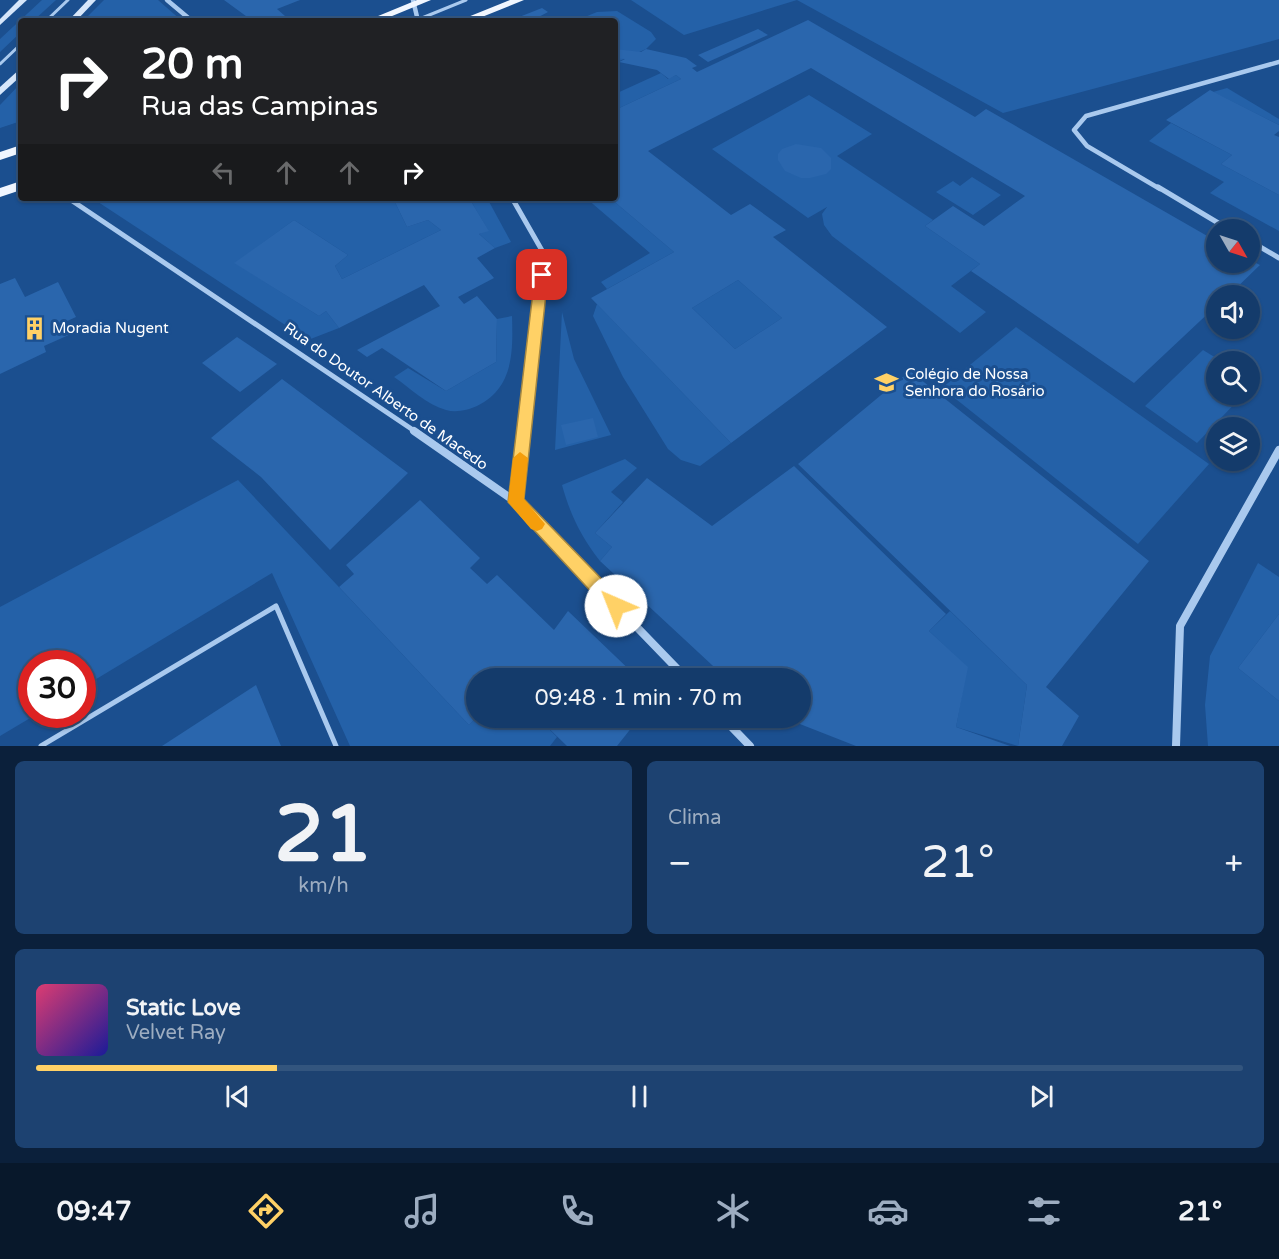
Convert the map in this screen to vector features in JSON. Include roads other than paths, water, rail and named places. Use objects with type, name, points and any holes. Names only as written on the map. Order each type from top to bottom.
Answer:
[{"type":"main road","points":[[0,23],[23,0]]},
{"type":"main road","points":[[75,18],[92,0]]},
{"type":"main road","points":[[378,18],[426,0]]},
{"type":"main road","points":[[471,18],[519,0]]},
{"type":"main road","points":[[0,92],[18,74]]},
{"type":"main road","points":[[0,156],[18,150]]},
{"type":"main road","points":[[0,193],[18,186]]},
{"type":"street","points":[[167,0],[188,18]]},
{"type":"street","points":[[413,3],[417,18]]},
{"type":"street","points":[[1211,219],[1087,146],[1074,130],[1086,116],[1279,62]]},
{"type":"street","name":"Rua do Doutor Alberto de Macedo","points":[[72,201],[320,366],[516,502],[676,668]]},
{"type":"street","points":[[514,201],[544,254],[516,502]]},
{"type":"street","points":[[1260,247],[1279,258]]},
{"type":"street","points":[[1176,746],[1180,626],[1279,450]]},
{"type":"street","points":[[733,728],[750,746]]},
{"type":"lane","points":[[48,18],[68,0]]},
{"type":"lane","points":[[422,18],[466,0]]},
{"type":"lane","points":[[0,64],[18,47]]},
{"type":"lane","points":[[41,746],[276,606],[336,746]]},
{"type":"place","name":"Moradia Nugent","points":[[34,328]]},
{"type":"place","name":"Colégio de Nossa Senhora do Rosário","points":[[887,383]]}]
